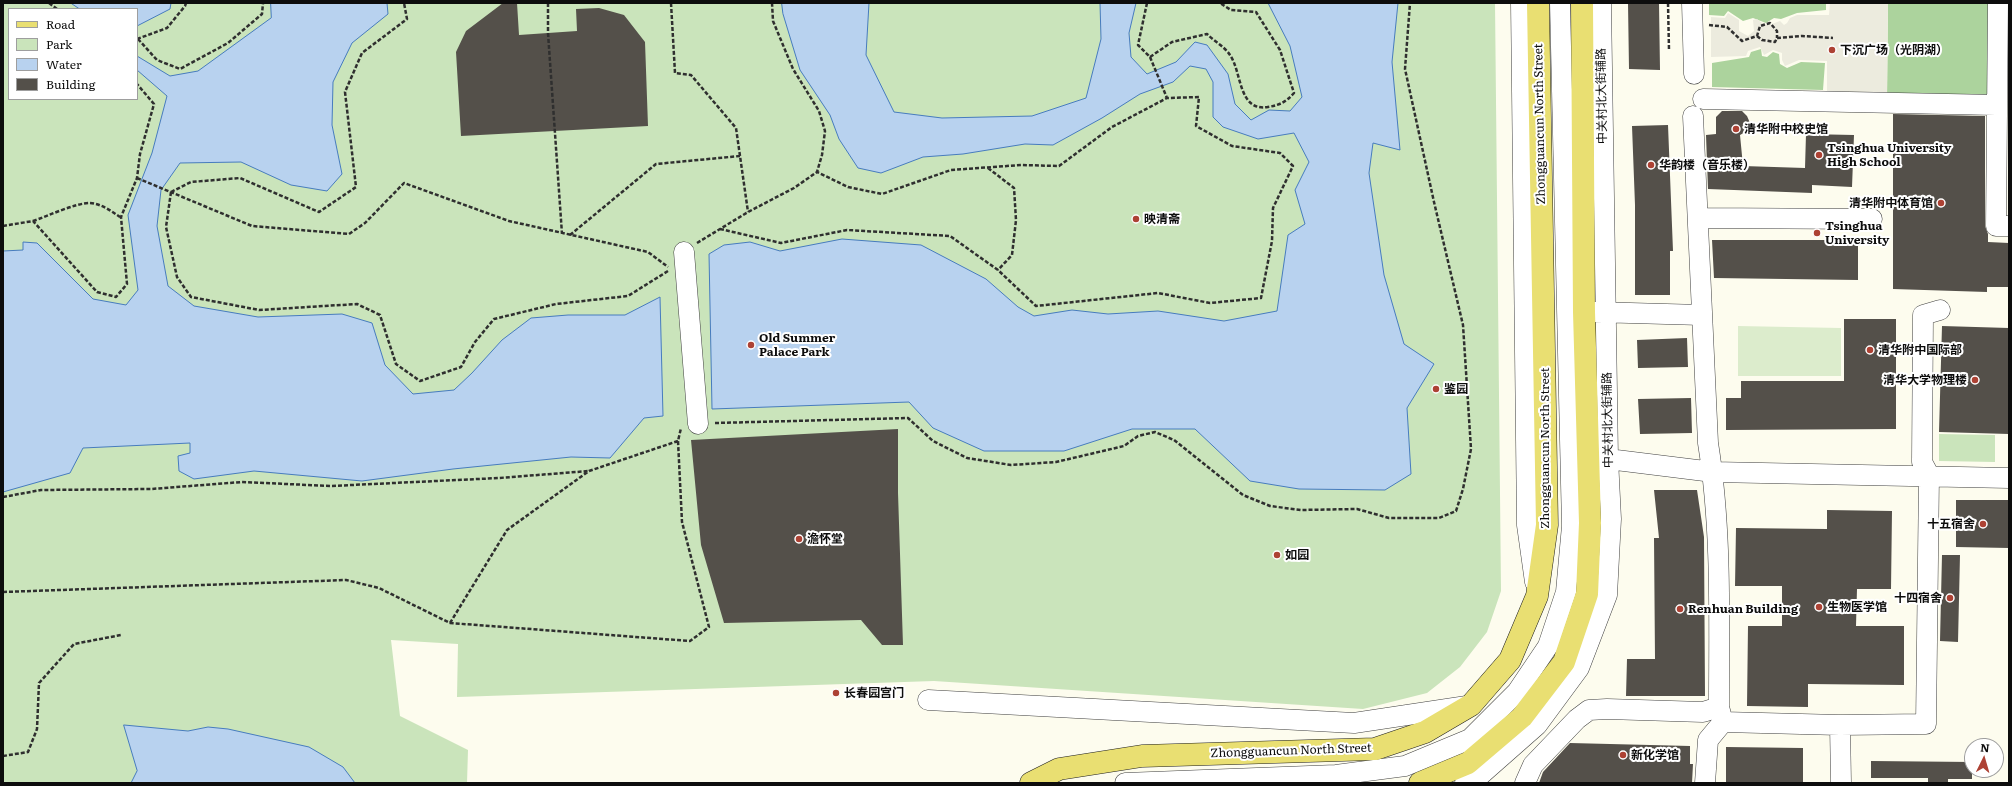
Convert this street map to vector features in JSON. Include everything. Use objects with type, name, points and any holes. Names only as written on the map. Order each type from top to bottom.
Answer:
[{"type":"main road","name":"Zhongguancun North Street","points":[[1031,783],[1059,769],[1142,756],[1375,750],[1425,732],[1471,705],[1510,660],[1537,596],[1547,525],[1538,3]]},
{"type":"main road","points":[[1420,783],[1468,763],[1522,718],[1564,662],[1587,594],[1590,523],[1584,312],[1582,3]]},
{"type":"street","points":[[1521,3],[1527,525],[1537,596]]},
{"type":"street","name":"Zhongguancun North Street","points":[[1125,783],[1336,775],[1405,766],[1470,739],[1517,692],[1548,646],[1566,592],[1572,526],[1560,3]]},
{"type":"street","name":"中关村北大街辅路","points":[[1465,783],[1478,777],[1537,725],[1579,668],[1607,595],[1611,519],[1608,459],[1601,3]]},
{"type":"street","points":[[1692,3],[1694,74]]},
{"type":"street","points":[[1998,3],[1996,226],[2009,226]]},
{"type":"street","points":[[1703,99],[1996,105]]},
{"type":"street","points":[[1693,116],[1708,443],[1713,472],[1720,576],[1721,715],[1708,740],[1705,783]]},
{"type":"street","points":[[1698,218],[1872,219]]},
{"type":"street","points":[[684,252],[698,424]]},
{"type":"street","points":[[1525,783],[1525,779],[1533,765],[1573,724],[1589,710],[1607,708],[1703,712],[1721,715],[1840,725],[1926,724],[1929,475],[1922,462],[1923,315],[1940,310]]},
{"type":"street","points":[[1584,312],[1702,315]]},
{"type":"street","points":[[1608,459],[1713,472],[1929,475],[2009,478]]},
{"type":"street","points":[[928,700],[1354,723],[1471,705]]},
{"type":"street","points":[[1840,725],[1841,783]]},
{"type":"path","points":[[138,39],[168,28],[186,3]]},
{"type":"path","points":[[138,40],[157,60],[180,69],[228,43],[262,14],[263,3]]},
{"type":"path","points":[[171,192],[191,182],[240,178],[319,212],[356,187],[345,92],[362,53],[407,19],[404,3]]},
{"type":"path","points":[[548,3],[548,33],[562,234]]},
{"type":"path","points":[[671,3],[675,73],[691,75],[736,128],[748,212]]},
{"type":"path","points":[[684,252],[748,212],[794,188],[817,172],[822,155],[825,131],[819,111],[793,68],[773,21],[772,3]]},
{"type":"path","points":[[1147,3],[1138,45],[1150,57],[1167,98]]},
{"type":"path","points":[[1150,57],[1172,42],[1206,34],[1230,55],[1243,93],[1250,103],[1261,108],[1286,102],[1294,93],[1280,50],[1256,12],[1231,10],[1220,3]]},
{"type":"path","points":[[3,592],[346,580],[379,588],[450,623],[690,641],[708,627],[682,522],[678,441],[681,428],[698,424],[908,418],[932,441],[967,458],[1011,465],[1056,462],[1124,446],[1138,436],[1155,432],[1174,440],[1243,495],[1270,506],[1301,510],[1357,509],[1389,518],[1439,518],[1456,511],[1463,489],[1471,449],[1463,325],[1434,202],[1405,68],[1410,3]]},
{"type":"path","points":[[1668,3],[1669,50]]},
{"type":"path","points":[[1770,23],[1777,30],[1776,42],[1762,40],[1757,36],[1760,26],[1770,23]]},
{"type":"path","points":[[1692,24],[1727,27],[1742,41],[1757,36]]},
{"type":"path","points":[[1777,38],[1802,36],[1833,38]]},
{"type":"path","points":[[34,221],[97,292],[116,297],[127,284],[121,217],[137,178],[140,154],[154,104],[138,85]]},
{"type":"path","points":[[720,229],[781,243],[847,230],[950,236],[998,270],[1036,306],[1158,293],[1210,303],[1261,298],[1272,241],[1273,208],[1293,166],[1280,153],[1232,146],[1196,126],[1200,97],[1167,98],[1112,127],[1059,166],[1021,165],[951,170],[882,194],[848,187],[817,172]]},
{"type":"path","points":[[570,236],[656,164],[740,156]]},
{"type":"path","points":[[988,167],[1014,188],[1016,220],[1012,255],[998,270]]},
{"type":"path","points":[[137,178],[171,192],[252,226],[349,234],[365,223],[404,183],[508,221],[570,236],[648,252],[671,269],[628,296],[556,304],[494,319],[475,342],[461,368],[420,381],[396,364],[380,315],[357,304],[259,310],[191,297],[177,277],[166,227],[171,192]]},
{"type":"path","points":[[3,226],[34,221],[62,210],[90,203],[107,207],[121,217]]},
{"type":"path","points":[[3,498],[41,490],[151,489],[242,482],[331,486],[499,478],[589,471],[678,441]]},
{"type":"path","points":[[450,623],[507,530],[589,471]]},
{"type":"path","points":[[3,756],[28,752],[37,729],[39,683],[74,644],[121,635]]},
{"type":"green space","name":"Old Summer Palace Park","points":[[3,3],[1495,3],[1501,591],[1487,632],[1460,667],[1427,693],[1363,709],[934,681],[457,697],[458,644],[391,640],[400,716],[468,750],[467,783],[3,783]]},
{"type":"green space","points":[[1709,3],[1826,3],[1826,10],[1797,13],[1781,19],[1774,18],[1766,23],[1753,18],[1743,21],[1728,11],[1724,16],[1709,15]]},
{"type":"green space","points":[[1888,3],[1991,3],[1990,99],[1887,97]]},
{"type":"green space","points":[[1761,49],[1762,56],[1767,57],[1773,52],[1779,54],[1780,64],[1787,68],[1801,62],[1825,63],[1823,90],[1712,87],[1712,63],[1749,57],[1751,52]]},
{"type":"green space","points":[[1738,326],[1841,328],[1841,376],[1738,376]]},
{"type":"green space","points":[[1939,434],[1995,435],[1995,462],[1939,461]]},
{"type":"shaded area","name":"下沉广场（光阴湖）","points":[[1830,3],[1888,3],[1887,97],[1827,97],[1827,61],[1799,60],[1785,66],[1782,60],[1782,53],[1773,50],[1764,55],[1760,47],[1748,51],[1746,56],[1711,57],[1711,17],[1725,18],[1728,13],[1739,20],[1739,31],[1748,36],[1754,31],[1753,20],[1757,19],[1762,23],[1769,25],[1780,21],[1784,25],[1790,18],[1797,15],[1829,15]]},
{"type":"water","points":[[71,3],[171,3],[170,9],[138,25],[138,8],[78,8]]},
{"type":"water","points":[[271,3],[387,3],[388,14],[352,43],[333,82],[332,125],[342,174],[327,191],[291,185],[241,162],[180,163],[161,190],[157,226],[168,286],[194,306],[258,317],[342,314],[372,323],[385,365],[413,394],[454,390],[472,373],[502,340],[531,318],[568,315],[625,315],[660,297],[663,416],[644,418],[610,458],[571,457],[453,469],[362,481],[254,471],[194,479],[179,471],[178,456],[190,453],[190,443],[83,448],[70,473],[3,492],[3,251],[23,250],[23,242],[37,243],[93,299],[126,305],[138,290],[128,215],[152,153],[167,96],[138,71],[138,57],[170,76],[198,71],[271,18]]},
{"type":"water","points":[[782,3],[869,3],[866,55],[894,112],[942,118],[1032,116],[1086,98],[1101,39],[1100,3],[1136,3],[1129,33],[1131,57],[1147,74],[1176,62],[1195,42],[1207,45],[1228,74],[1235,104],[1251,120],[1269,110],[1290,111],[1302,97],[1290,46],[1268,3],[1398,3],[1392,62],[1400,150],[1373,143],[1369,173],[1384,275],[1404,344],[1434,364],[1407,408],[1411,474],[1385,490],[1299,489],[1250,481],[1195,429],[1132,429],[1064,451],[984,451],[933,428],[909,402],[712,409],[709,254],[724,245],[750,242],[780,251],[842,239],[921,245],[986,279],[1018,307],[1034,316],[1072,310],[1108,314],[1158,311],[1224,321],[1277,311],[1288,235],[1305,224],[1295,190],[1309,162],[1294,133],[1258,139],[1223,127],[1213,117],[1213,82],[1206,69],[1190,66],[1173,82],[1140,94],[1102,118],[1053,145],[1025,144],[963,154],[923,157],[881,173],[858,168],[839,139],[830,115],[800,70],[783,14]]},
{"type":"water","points":[[124,725],[188,731],[208,727],[228,729],[309,747],[343,767],[355,783],[131,783],[137,771]]},
{"type":"building","points":[[503,3],[517,3],[519,35],[577,31],[576,9],[599,8],[624,15],[645,42],[648,126],[461,136],[456,52],[466,31]]},
{"type":"building","points":[[1628,3],[1659,3],[1660,70],[1629,69]]},
{"type":"building","points":[[1722,111],[1742,111],[1747,116],[1750,123],[1749,130],[1740,135],[1743,166],[1805,168],[1806,134],[1854,135],[1852,187],[1812,185],[1812,193],[1708,189],[1706,135],[1716,134],[1716,117]]},
{"type":"building","name":"清华附中体育馆","points":[[1893,114],[1985,116],[1985,226],[1988,234],[1988,242],[2009,243],[2009,287],[1987,287],[1987,292],[1893,289]]},
{"type":"building","points":[[2009,117],[2009,209],[2008,209]]},
{"type":"building","points":[[1668,125],[1673,251],[1670,251],[1670,295],[1635,295],[1635,205],[1632,126]]},
{"type":"building","points":[[1712,240],[1858,240],[1858,280],[1714,278]]},
{"type":"building","name":"清华附中国际部","points":[[1844,319],[1896,319],[1896,429],[1726,430],[1726,398],[1741,398],[1741,381],[1844,381]]},
{"type":"building","name":"清华大学物理楼","points":[[1942,326],[2009,328],[2009,434],[1939,432]]},
{"type":"building","points":[[1687,338],[1688,367],[1638,368],[1637,340]]},
{"type":"building","points":[[1691,398],[1692,433],[1640,434],[1638,399]]},
{"type":"building","points":[[898,429],[898,493],[903,645],[882,645],[861,620],[724,623],[701,545],[691,440]]},
{"type":"building","name":"Renhuan Building","points":[[1654,490],[1697,490],[1704,537],[1705,696],[1626,696],[1627,659],[1655,659],[1654,538],[1659,538]]},
{"type":"building","name":"十五宿舍","points":[[1956,500],[2009,500],[2009,548],[1956,547]]},
{"type":"building","name":"生物医学馆","points":[[1827,510],[1892,511],[1891,589],[1857,589],[1856,626],[1904,626],[1904,685],[1808,684],[1808,707],[1747,706],[1748,626],[1782,626],[1782,586],[1735,586],[1736,528],[1827,529]]},
{"type":"building","name":"十四宿舍","points":[[1942,555],[1960,555],[1958,642],[1940,641]]},
{"type":"building","name":"新化学馆","points":[[1570,743],[1690,746],[1690,764],[1693,764],[1692,783],[1539,783],[1543,772]]},
{"type":"building","points":[[1726,747],[1803,748],[1803,783],[1726,783]]},
{"type":"building","points":[[1871,761],[1964,762],[1964,778],[1972,779],[1948,779],[1948,783],[1928,783],[1928,778],[1871,778]]},
{"type":"place","name":"下沉广场（光阴湖）","points":[[1832,50]]},
{"type":"place","name":"清华附中校史馆","points":[[1736,129]]},
{"type":"place","name":"Tsinghua University High School","points":[[1819,155]]},
{"type":"place","name":"华韵楼（音乐楼）","points":[[1651,165]]},
{"type":"place","name":"清华附中体育馆","points":[[1941,203]]},
{"type":"place","name":"映清斋","points":[[1136,219]]},
{"type":"place","name":"Tsinghua University","points":[[1817,233]]},
{"type":"place","name":"Old Summer Palace Park","points":[[751,345]]},
{"type":"place","name":"清华附中国际部","points":[[1870,350]]},
{"type":"place","name":"清华大学物理楼","points":[[1975,380]]},
{"type":"place","name":"鉴园","points":[[1436,389]]},
{"type":"place","name":"十五宿舍","points":[[1983,524]]},
{"type":"place","name":"澹怀堂","points":[[799,539]]},
{"type":"place","name":"如园","points":[[1277,555]]},
{"type":"place","name":"十四宿舍","points":[[1950,598]]},
{"type":"place","name":"生物医学馆","points":[[1819,607]]},
{"type":"place","name":"Renhuan Building","points":[[1680,609]]},
{"type":"place","name":"长春园宫门","points":[[836,693]]},
{"type":"place","name":"新化学馆","points":[[1623,755]]}]
